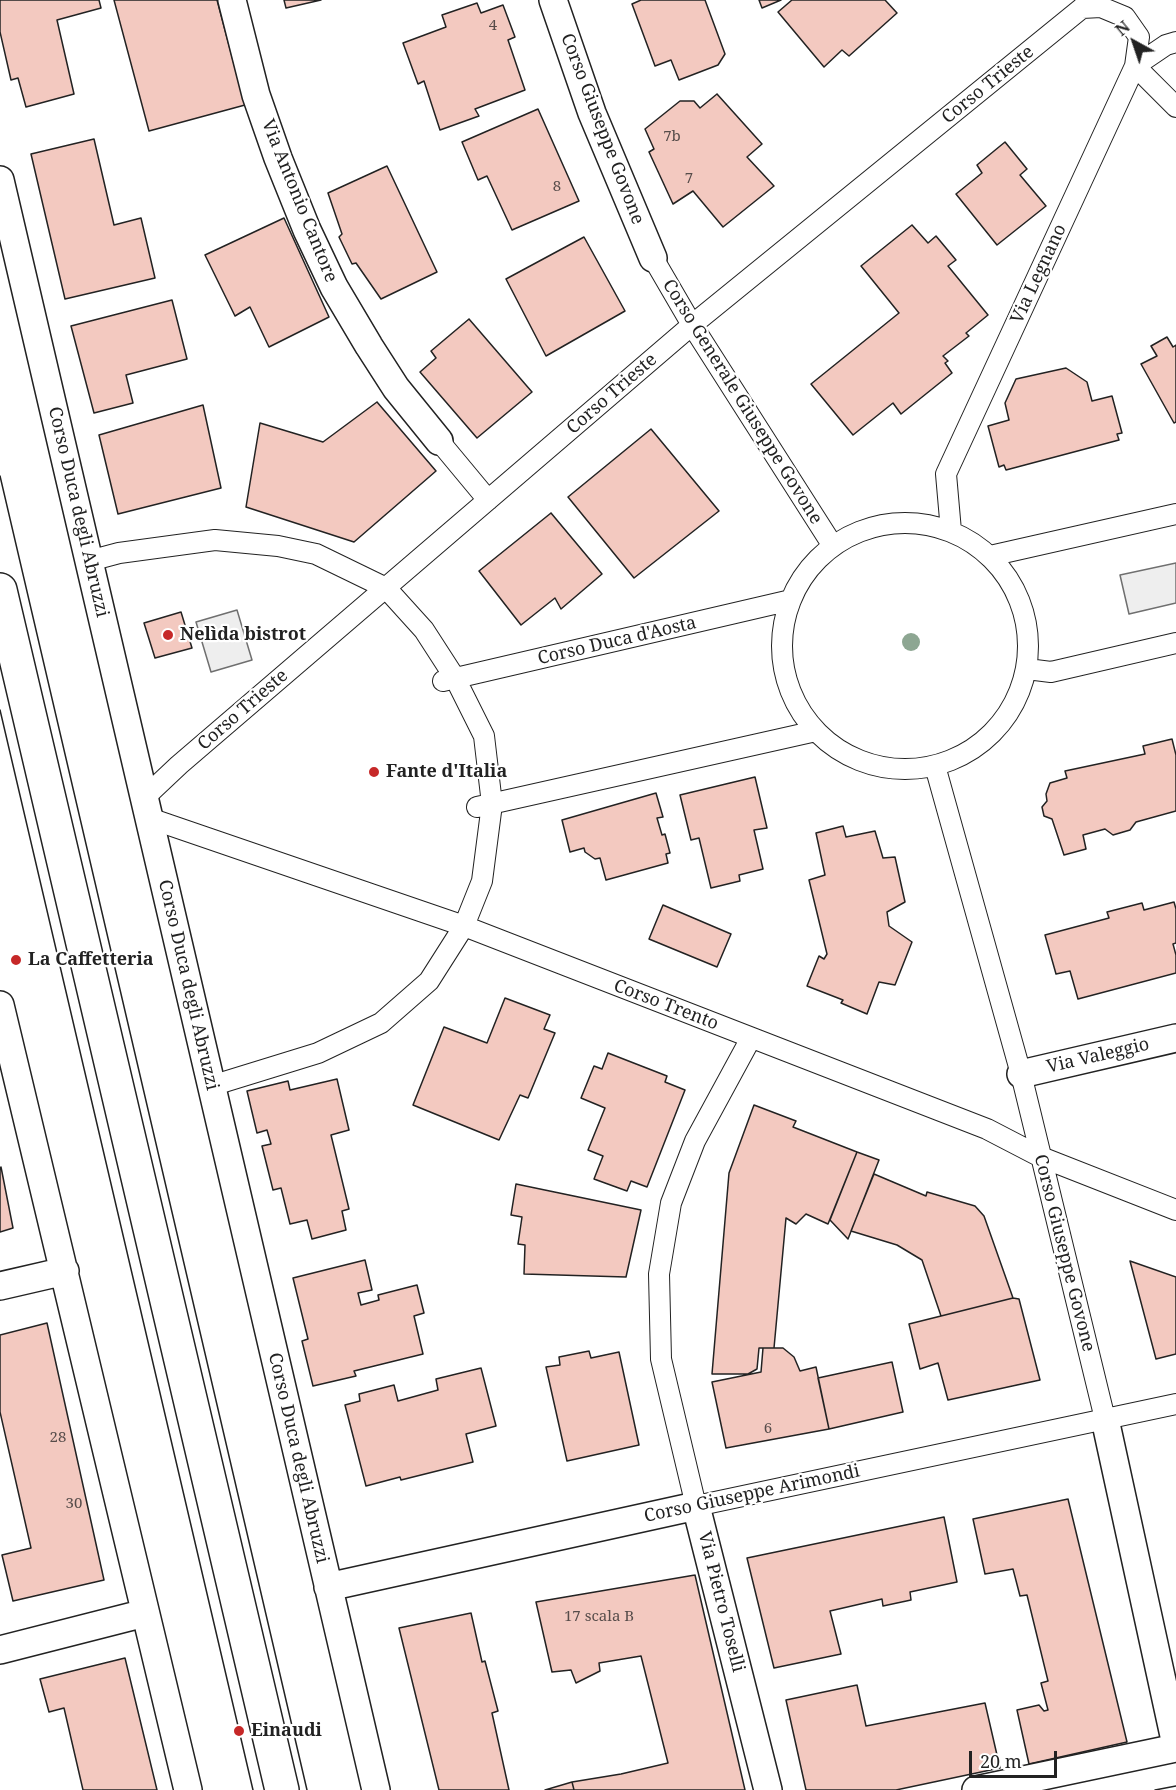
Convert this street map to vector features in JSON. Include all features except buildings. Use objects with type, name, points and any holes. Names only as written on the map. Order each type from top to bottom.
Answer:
[{"type":"main road","points":[[0,590],[282,1790]]},
{"type":"street","name":"Via Antonio Cantore","points":[[232,0],[256,95],[278,158],[307,230],[334,287],[396,388],[488,500]]},
{"type":"street","name":"Corso Giuseppe Govone","points":[[552,0],[592,113],[653,258]]},
{"type":"street","points":[[1085,3],[1125,17],[1139,37],[1135,66]]},
{"type":"street","name":"Corso Trieste","points":[[147,808],[179,765],[692,325],[1085,3]]},
{"type":"street","points":[[1135,66],[1166,45],[1176,42]]},
{"type":"street","points":[[1135,66],[1176,108]]},
{"type":"street","name":"Via Legnano","points":[[951,531],[946,474],[1135,66]]},
{"type":"street","name":"Corso Duca degli Abruzzi","points":[[0,180],[376,1790]]},
{"type":"street","name":"Corso Generale Giuseppe Govone","points":[[653,258],[692,325],[833,546]]},
{"type":"street","points":[[990,556],[1176,514]]},
{"type":"street","points":[[910,522],[951,531],[972,541],[990,556],[1015,588],[1028,628],[1027,669],[1015,702],[995,731],[967,753],[935,766],[903,769],[870,764],[841,751],[816,731],[795,703],[784,669],[783,634],[791,600],[808,570],[833,546],[870,528],[910,522]]},
{"type":"street","points":[[89,561],[119,553],[215,540],[278,546],[316,554],[386,588],[424,630],[449,679],[484,736],[485,805],[482,881],[464,926],[429,981],[381,1023],[318,1053],[211,1086]]},
{"type":"street","name":"Corso Duca d'Aosta","points":[[449,679],[791,600]]},
{"type":"street","points":[[1027,669],[1051,672],[1176,643]]},
{"type":"street","points":[[485,805],[816,731]]},
{"type":"street","name":"Corso Giuseppe Govone","points":[[935,766],[1021,1074],[1105,1419],[1176,1746]]},
{"type":"street","name":"Corso Trento","points":[[147,808],[464,926],[987,1129],[1041,1157],[1176,1210]]},
{"type":"street","points":[[0,1005],[188,1790]]},
{"type":"street","name":"Via Pietro Toselli","points":[[751,1038],[695,1141],[671,1203],[659,1274],[661,1359],[768,1790]]},
{"type":"street","name":"Via Valeggio","points":[[1021,1074],[1176,1038]]},
{"type":"street","points":[[0,1286],[65,1271]]},
{"type":"street","name":"Corso Giuseppe Arimondi","points":[[328,1587],[1176,1404]]},
{"type":"street","points":[[0,1650],[145,1613]]},
{"type":"street","points":[[976,1790],[1176,1746]]},
{"type":"shaded area","points":[[1176,563],[1176,603],[1129,614],[1120,575]]},
{"type":"shaded area","points":[[237,610],[252,660],[211,672],[196,622]]},
{"type":"tram line","points":[[0,476],[307,1790]]},
{"type":"tram line","points":[[0,710],[253,1790]]},
{"type":"tram line","points":[[1155,1790],[1176,1786]]},
{"type":"place","name":"Nelìda bistrot","points":[[168,635]]},
{"type":"place","name":"Fante d'Italia","points":[[374,772]]},
{"type":"place","name":"La Caffetteria","points":[[16,960]]},
{"type":"place","name":"Einaudi","points":[[239,1731]]}]
